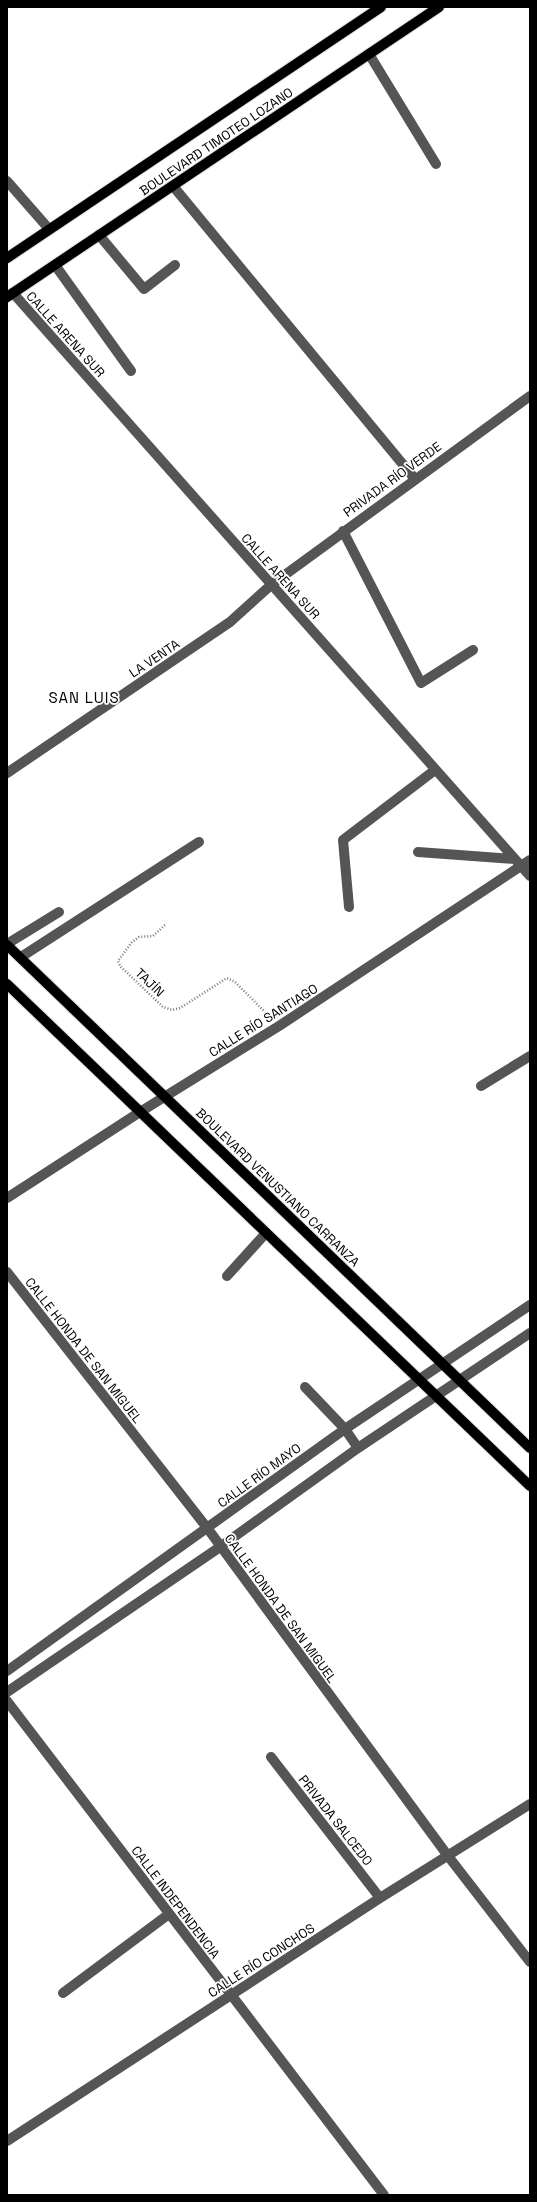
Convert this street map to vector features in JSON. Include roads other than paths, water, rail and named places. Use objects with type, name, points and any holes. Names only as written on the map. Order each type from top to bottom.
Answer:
[{"type":"main road","name":"BOULEVARD TIMOTEO LOZANO","points":[[7,258],[381,7]]},
{"type":"main road","name":"BOULEVARD TIMOTEO LOZANO","points":[[10,295],[439,7]]},
{"type":"main road","name":"BOULEVARD VENUSTIANO CARRANZA","points":[[7,944],[530,1448]]},
{"type":"main road","points":[[7,984],[530,1486]]},
{"type":"street","points":[[369,54],[436,164]]},
{"type":"street","points":[[7,181],[49,229]]},
{"type":"street","points":[[173,186],[415,479]]},
{"type":"street","points":[[99,235],[144,289],[175,265]]},
{"type":"street","points":[[54,265],[131,371]]},
{"type":"street","name":"CALLE ARENA SUR","points":[[10,295],[530,876]]},
{"type":"street","name":"PRIVADA RÍO VERDE","points":[[271,585],[530,396]]},
{"type":"street","points":[[343,531],[421,683],[473,650]]},
{"type":"street","name":"LA VENTA","points":[[7,773],[230,622],[271,585]]},
{"type":"street","points":[[349,907],[343,840],[435,770]]},
{"type":"street","points":[[20,957],[200,842]]},
{"type":"street","points":[[418,852],[515,859]]},
{"type":"street","name":"CALLE RÍO SANTIAGO","points":[[7,1198],[165,1096],[279,1026],[522,867],[530,860]]},
{"type":"street","points":[[7,944],[59,912]]},
{"type":"street","points":[[481,1086],[530,1056]]},
{"type":"street","points":[[227,1276],[266,1233]]},
{"type":"street","name":"CALLE HONDA DE SAN MIGUEL","points":[[7,1272],[208,1529],[448,1856],[530,1962]]},
{"type":"street","name":"CALLE RÍO MAYO","points":[[7,1671],[208,1529],[345,1429],[419,1381],[530,1305]]},
{"type":"street","points":[[7,1692],[220,1547],[358,1448],[530,1333]]},
{"type":"street","points":[[305,1387],[345,1429],[358,1448]]},
{"type":"street","name":"CALLE INDEPENDENCIA","points":[[7,1701],[168,1914],[384,2195]]},
{"type":"street","name":"PRIVADA SALCEDO","points":[[271,1757],[380,1898]]},
{"type":"street","name":"CALLE RÍO CONCHOS","points":[[7,2141],[380,1898],[530,1804]]},
{"type":"street","points":[[63,1993],[168,1914]]},
{"type":"district","name":"SAN LUIS","points":[[84,698]]}]
